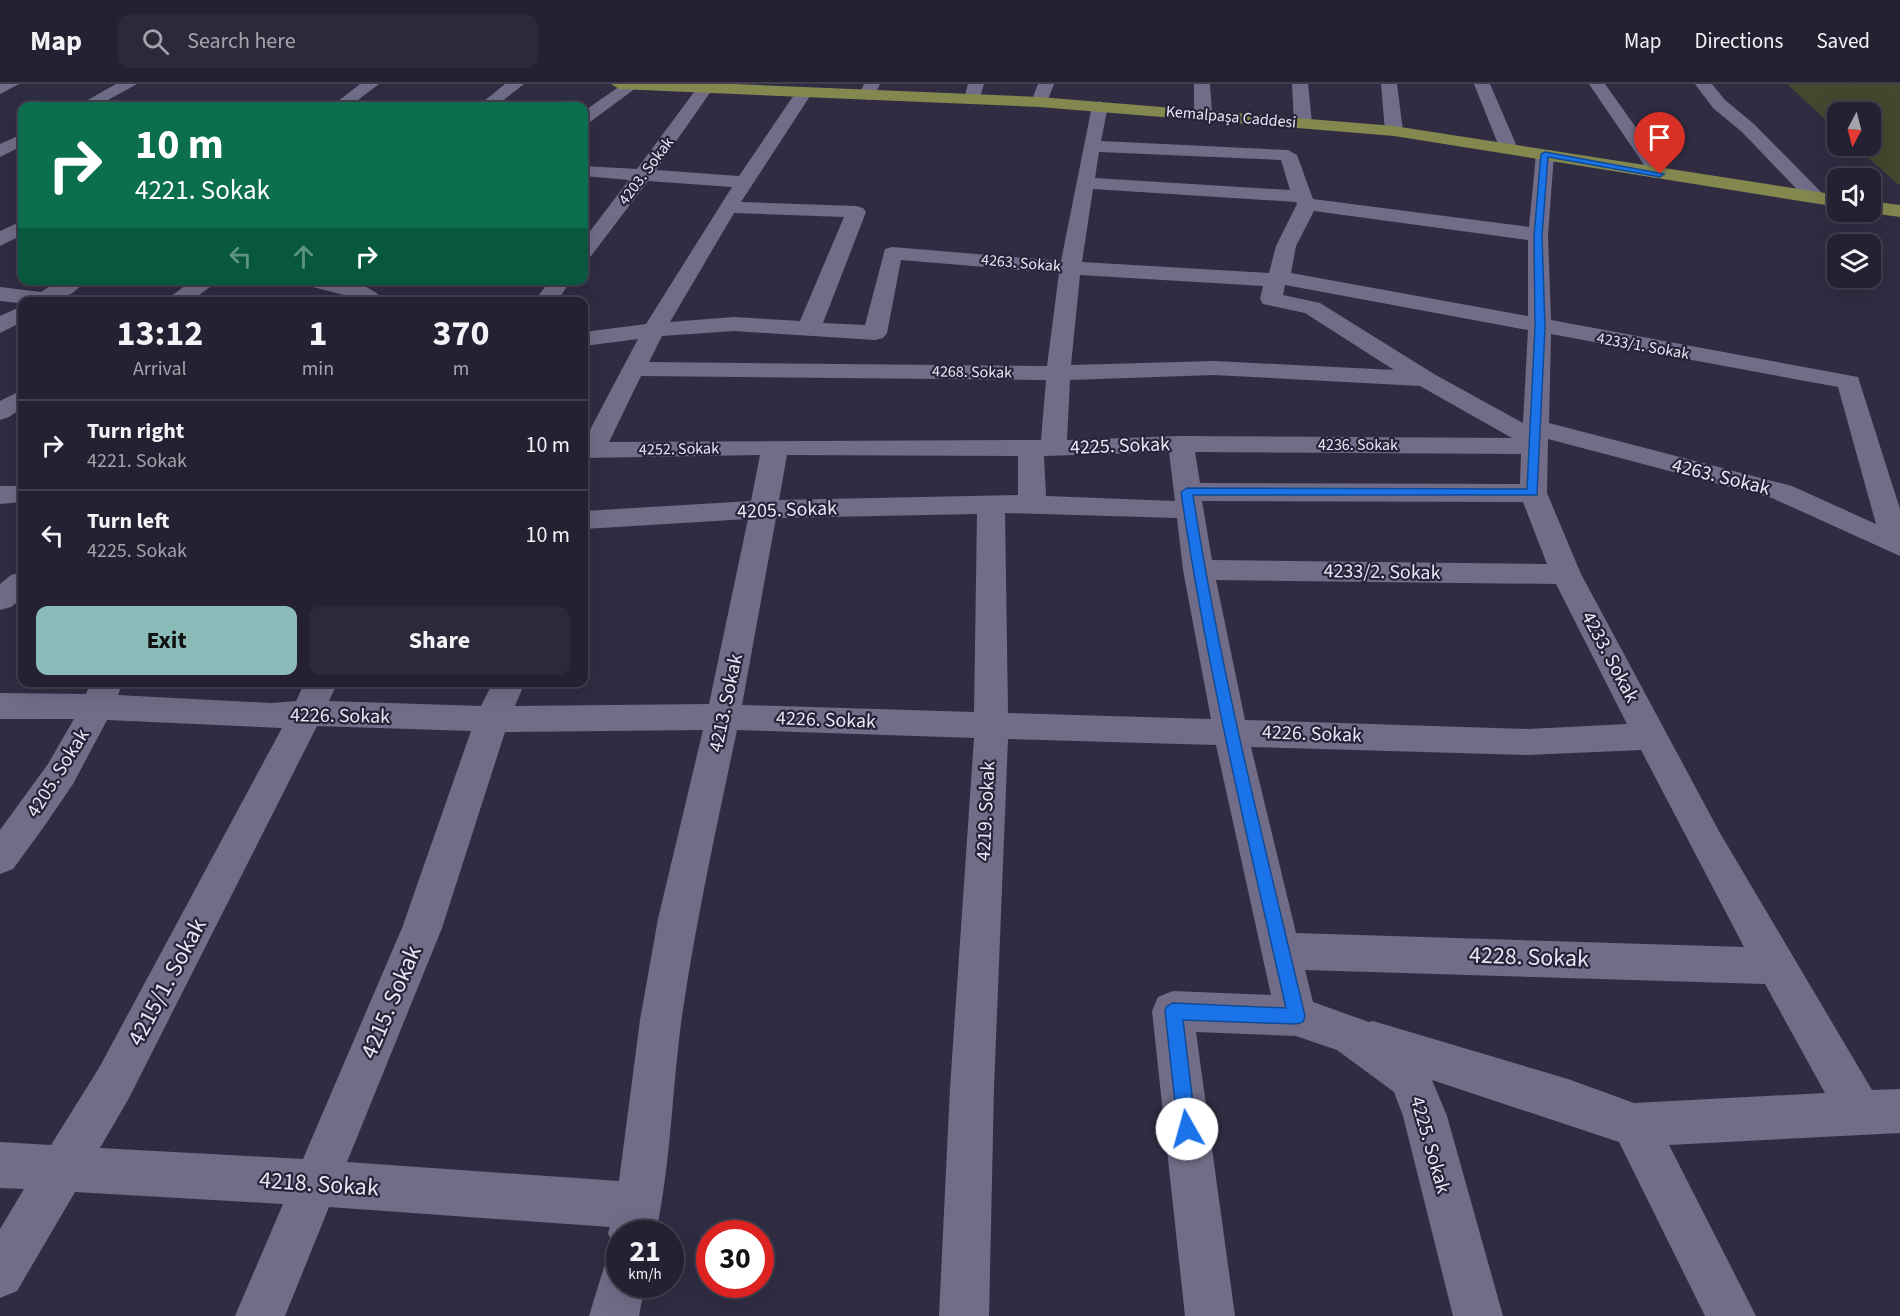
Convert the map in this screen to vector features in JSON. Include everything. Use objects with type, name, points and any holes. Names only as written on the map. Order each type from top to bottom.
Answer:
[{"type":"main road","name":"Kemalpaşa Caddesi","points":[[619,84],[804,93],[870,90],[974,91],[1039,102],[1394,131],[1827,200]]},
{"type":"main road","points":[[1881,209],[1900,212]]},
{"type":"street","points":[[0,89],[11,84]]},
{"type":"street","points":[[93,102],[129,84]]},
{"type":"street","points":[[345,102],[371,84]]},
{"type":"street","points":[[491,102],[516,84]]},
{"type":"street","points":[[1039,102],[1046,84]]},
{"type":"street","points":[[1202,84],[1203,114]]},
{"type":"street","points":[[1300,84],[1303,123]]},
{"type":"street","points":[[1389,84],[1394,131]]},
{"type":"street","points":[[1481,84],[1509,149]]},
{"type":"street","points":[[1597,84],[1660,174]]},
{"type":"street","points":[[1703,84],[1719,104],[1748,128],[1816,198]]},
{"type":"street","points":[[588,115],[632,85]]},
{"type":"street","name":"4203. Sokak","points":[[588,247],[692,110],[706,87]]},
{"type":"street","points":[[588,450],[654,330],[728,207],[804,93]]},
{"type":"street","name":"4225. Sokak","points":[[1100,106],[1072,268],[1058,373],[1042,448],[1181,444],[1198,570],[1231,732],[1296,1016],[1350,1034],[1410,1078],[1425,1116],[1478,1316]]},
{"type":"street","points":[[3,161],[18,144]]},
{"type":"street","points":[[1092,146],[1288,155],[1304,201],[1286,246],[1277,278]]},
{"type":"street","name":"4233. Sokak","points":[[1545,154],[1538,236],[1540,327],[1533,493],[1566,574],[1653,736],[1722,872],[1777,966],[1880,1112]]},
{"type":"street","points":[[588,171],[744,183]]},
{"type":"street","points":[[1086,183],[1304,201],[1538,236]]},
{"type":"street","points":[[728,207],[855,212],[808,328]]},
{"type":"street","points":[[0,240],[18,229]]},
{"type":"street","name":"4263. Sokak","points":[[654,330],[735,324],[875,333],[892,253],[1072,268],[1277,278],[1271,299],[1312,308],[1425,379],[1535,438],[1782,492],[1898,544]]},
{"type":"street","name":"4233/1. Sokak","points":[[1277,278],[1849,382],[1898,544]]},
{"type":"street","points":[[48,297],[67,285]]},
{"type":"street","points":[[182,297],[201,285]]},
{"type":"street","points":[[330,285],[360,294]]},
{"type":"street","points":[[0,294],[22,297]]},
{"type":"street","points":[[0,326],[18,315]]},
{"type":"street","points":[[588,338],[654,330]]},
{"type":"street","name":"4268. Sokak","points":[[633,369],[1058,373],[1214,368],[1425,379]]},
{"type":"street","points":[[0,412],[18,400]]},
{"type":"street","points":[[0,423],[18,423]]},
{"type":"street","name":"4236. Sokak","points":[[1181,444],[1535,438]]},
{"type":"street","points":[[775,447],[1042,448],[1032,504]]},
{"type":"street","name":"4252. Sokak","points":[[588,450],[775,447]]},
{"type":"street","name":"4213. Sokak","points":[[635,1220],[677,919],[723,717],[766,509],[775,447]]},
{"type":"street","points":[[991,505],[1533,493]]},
{"type":"street","points":[[0,495],[18,495]]},
{"type":"street","name":"4205. Sokak","points":[[588,521],[766,509],[991,505]]},
{"type":"street","name":"4219. Sokak","points":[[964,1316],[972,1088],[990,726],[991,505]]},
{"type":"street","name":"4233/2. Sokak","points":[[1198,570],[1566,574]]},
{"type":"street","points":[[0,600],[18,585]]},
{"type":"street","name":"4215. Sokak","points":[[260,1316],[422,928],[492,719],[507,687]]},
{"type":"street","name":"4205. Sokak","points":[[0,858],[36,811],[103,695]]},
{"type":"street","name":"4226. Sokak","points":[[0,706],[103,695],[271,716],[313,698],[492,719],[723,717],[1528,742],[1653,736]]},
{"type":"street","name":"4215/1. Sokak","points":[[0,1274],[114,1083],[256,813],[313,698]]},
{"type":"street","name":"4228. Sokak","points":[[1281,951],[1777,966]]},
{"type":"street","points":[[1210,1316],[1173,1011],[1296,1016]]},
{"type":"street","points":[[1350,1034],[1568,1101],[1634,1125],[1880,1112]]},
{"type":"street","points":[[1634,1125],[1731,1316]]},
{"type":"street","name":"4218. Sokak","points":[[0,1165],[316,1183],[635,1220]]},
{"type":"street","points":[[614,1316],[618,1298]]},
{"type":"green space","points":[[1787,84],[1900,84],[1900,186],[1866,156],[1881,156],[1881,102],[1827,102],[1827,121]]},
{"type":"route","points":[[1187,1129],[1173,1011],[1296,1016],[1231,732],[1198,570],[1187,492],[1533,493],[1540,327],[1538,236],[1545,154],[1660,174]]}]
